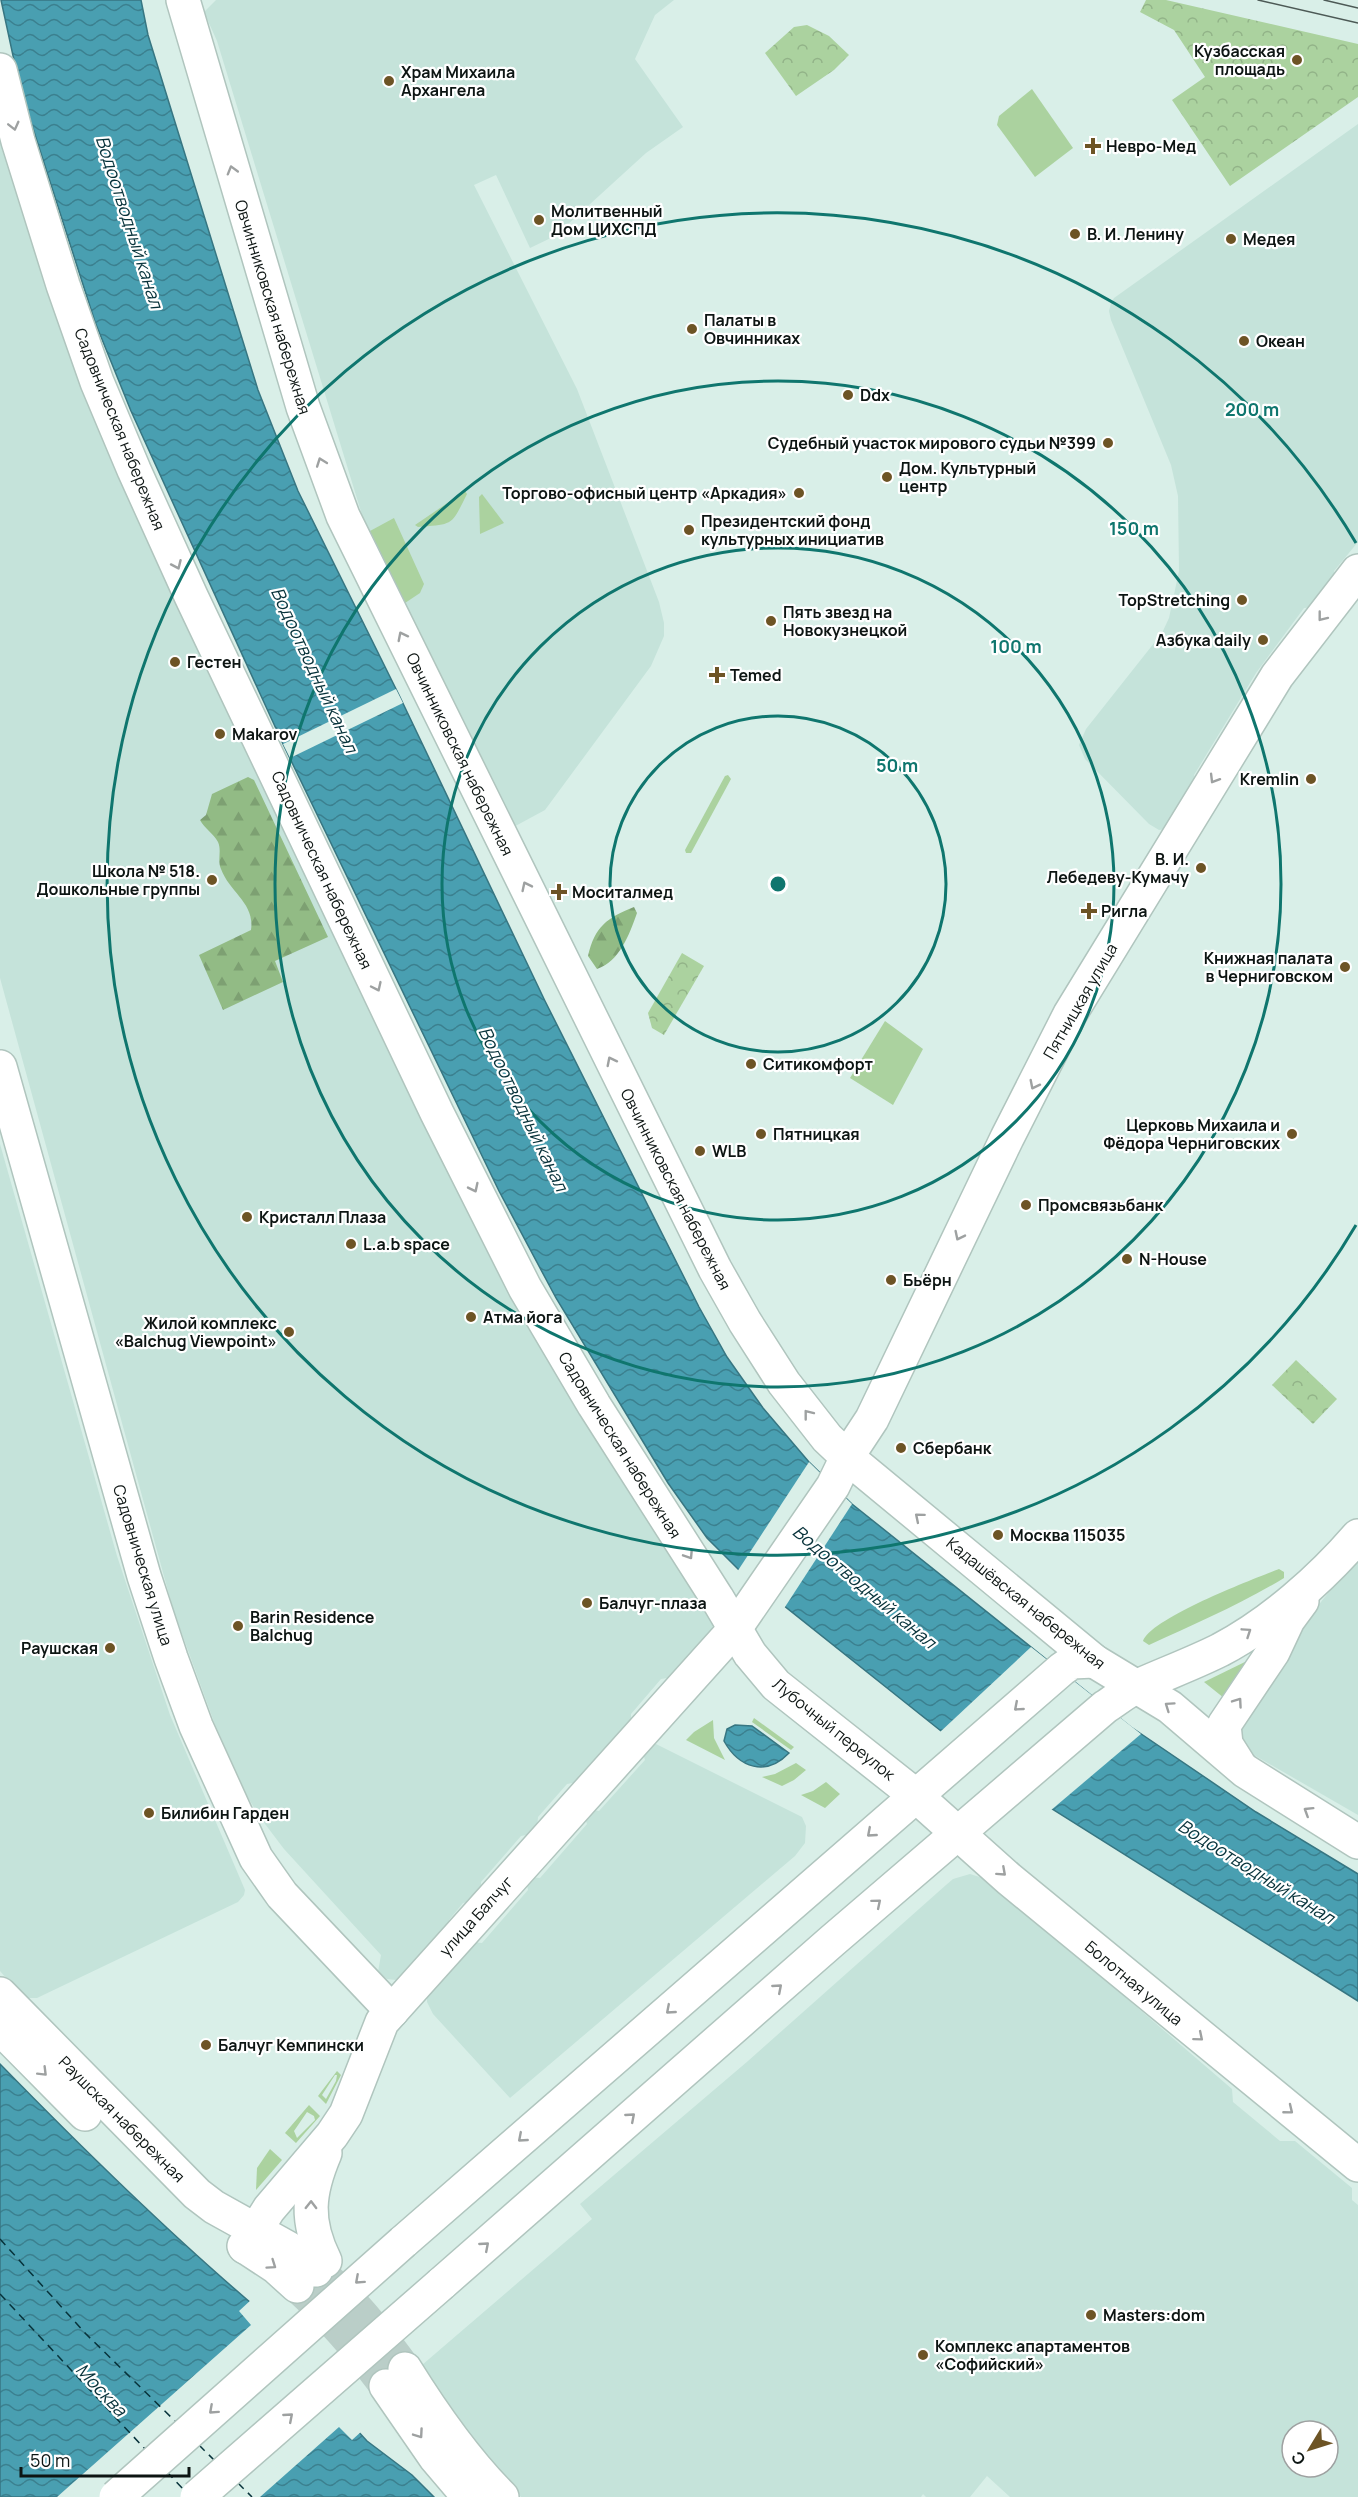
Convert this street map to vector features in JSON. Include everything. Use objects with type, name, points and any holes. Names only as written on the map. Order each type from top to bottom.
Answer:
[{"type":"street","name":"Овчинниковская набережная","points":[[183,0],[303,407],[343,516],[715,1269],[784,1383],[827,1438],[840,1472]]},
{"type":"street","name":"Садовническая набережная","points":[[0,70],[18,141],[63,285],[97,382],[191,596],[437,1113],[525,1288],[617,1443],[717,1598],[734,1630]]},
{"type":"street","name":"Пятницкая улица","points":[[759,1594],[840,1472],[872,1419],[1006,1138],[1070,1014],[1277,676],[1358,571]]},
{"type":"street","name":"Садовническая улица","points":[[0,1067],[144,1576],[196,1726],[246,1839],[267,1875],[392,2011]]},
{"type":"street","name":"Кадашёвская набережная","points":[[840,1472],[1094,1661],[1138,1685],[1170,1707],[1245,1771],[1358,1842]]},
{"type":"street","points":[[1245,1771],[1232,1757],[1226,1744],[1224,1725],[1273,1652],[1288,1620],[1327,1569],[1358,1536]]},
{"type":"street","points":[[197,2497],[958,1832],[1105,1707],[1138,1685],[1173,1672],[1222,1648],[1276,1613],[1327,1569]]},
{"type":"street","name":"улица Балчуг","points":[[251,2238],[269,2209],[346,2115],[382,2022],[734,1630],[759,1594]]},
{"type":"street","name":"Лубочный переулок","points":[[734,1630],[750,1654],[776,1685],[915,1795]]},
{"type":"street","points":[[116,2497],[403,2242],[1062,1669],[1072,1662],[1094,1661]]},
{"type":"street","points":[[701,1667],[713,1664],[732,1665],[750,1670],[776,1685]]},
{"type":"street","name":"Болотная улица","points":[[915,1795],[1010,1879],[1144,1991],[1358,2165]]},
{"type":"street","name":"Раушская набережная","points":[[0,1994],[197,2194],[251,2238]]},
{"type":"street","name":"Раушская набережная","points":[[0,2028],[170,2198],[203,2224],[251,2238]]},
{"type":"street","points":[[251,2238],[276,2267],[313,2272],[315,2238],[310,2206],[312,2187],[332,2134]]},
{"type":"street","points":[[469,2497],[435,2457],[395,2377],[426,2403],[465,2456],[501,2497]]},
{"type":"shaded area","points":[[216,0],[674,0],[655,15],[635,59],[683,127],[646,153],[555,236],[530,248],[496,175],[474,185],[577,389],[659,602],[664,623],[664,636],[651,666],[545,810],[506,831],[370,541],[217,41],[204,12]]},
{"type":"shaded area","points":[[0,91],[118,469],[716,1621],[673,1677],[661,1679],[631,1714],[631,1725],[578,1782],[567,1784],[538,1817],[537,1828],[532,1834],[521,1836],[481,1882],[481,1892],[473,1901],[463,1903],[449,1920],[447,1931],[403,1978],[396,1980],[387,1979],[378,1972],[381,1955],[284,1849],[259,1816],[243,1789],[214,1722],[173,1609],[0,978]]},
{"type":"shaded area","points":[[1358,124],[1358,542],[1334,571],[1335,582],[1315,607],[1304,608],[1256,673],[1194,775],[1197,785],[1166,829],[1159,830],[1149,824],[1085,759],[1079,745],[1086,729],[1162,633],[1169,618],[1179,571],[1178,496],[1171,465],[1111,320],[1109,311],[1111,303],[1114,298]]},
{"type":"shaded area","points":[[0,1144],[117,1556],[170,1715],[245,1890],[238,1902],[37,1998],[24,1998],[0,1971]]},
{"type":"shaded area","points":[[1358,1556],[1358,1815],[1247,1751],[1233,1720],[1279,1654]]},
{"type":"shaded area","points":[[650,1741],[802,1817],[806,1826],[805,1843],[795,1856],[510,2098],[433,2014],[427,2002],[427,1996],[472,1942],[482,1943],[528,1890],[526,1880],[529,1877],[540,1878],[587,1824],[584,1815],[589,1809],[599,1811],[645,1760],[642,1750]]},
{"type":"shaded area","points":[[970,1874],[989,1880],[1232,2089],[1233,2102],[1280,2141],[1295,2141],[1352,2188],[1352,2200],[1358,2205],[1358,2497],[1010,2497],[987,2476],[970,2497],[926,2497],[923,2494],[921,2497],[521,2497],[458,2426],[415,2371],[592,2219],[580,2204],[748,2061],[953,1879]]},
{"type":"green space","points":[[1146,0],[1166,0],[1358,44],[1358,97],[1230,186],[1172,100],[1205,77],[1174,30],[1140,12]]},
{"type":"green space","points":[[807,25],[829,36],[849,55],[834,70],[796,96],[765,53],[794,27]]},
{"type":"green space","points":[[1032,89],[1073,148],[1035,177],[997,125],[999,116]]},
{"type":"green space","points":[[465,491],[467,494],[458,512],[450,521],[430,526],[415,525]]},
{"type":"green space","points":[[482,494],[504,523],[480,534],[479,497]]},
{"type":"green space","points":[[394,518],[424,584],[420,593],[402,605],[370,537],[370,531]]},
{"type":"green space","points":[[728,775],[731,779],[691,853],[686,853],[685,850],[725,776]]},
{"type":"green space","points":[[248,777],[254,780],[328,937],[275,961],[283,982],[223,1010],[199,955],[251,930],[251,921],[246,905],[221,869],[218,842],[200,820],[206,815],[212,794]]},
{"type":"green space","points":[[634,907],[637,913],[623,946],[612,960],[597,969],[588,956],[594,937],[609,919]]},
{"type":"green space","points":[[682,953],[704,966],[664,1035],[652,1028],[648,1013]]},
{"type":"green space","points":[[885,1021],[923,1049],[893,1105],[850,1078]]},
{"type":"green space","points":[[1296,1360],[1337,1399],[1313,1424],[1272,1385]]},
{"type":"green space","points":[[1279,1569],[1284,1572],[1284,1578],[1251,1596],[1149,1645],[1143,1641],[1164,1621],[1204,1600]]},
{"type":"green space","points":[[1253,1658],[1229,1702],[1204,1682]]},
{"type":"green space","points":[[754,1718],[794,1747],[791,1750],[752,1722]]},
{"type":"green space","points":[[713,1720],[714,1738],[725,1760],[686,1740]]},
{"type":"green space","points":[[796,1763],[806,1770],[782,1786],[762,1777],[775,1774]]},
{"type":"green space","points":[[826,1782],[840,1794],[825,1808],[801,1795],[813,1791]]},
{"type":"green space","points":[[337,2071],[341,2075],[326,2104],[318,2096]],"holes":[[[337,2075],[336,2081],[326,2099],[322,2095]]]},
{"type":"green space","points":[[309,2105],[320,2116],[296,2143],[285,2133]],"holes":[[[307,2112],[314,2116],[315,2120],[297,2138],[294,2131]]]},
{"type":"green space","points":[[270,2149],[282,2160],[256,2190],[257,2168]]},
{"type":"water","name":"Водоотводный канал","points":[[1,0],[141,0],[148,35],[258,390],[298,491],[399,695],[545,1001],[699,1307],[727,1357],[763,1408],[809,1462],[852,1504],[1131,1727],[1256,1812],[1358,1874],[1358,2001],[1052,1809],[941,1731],[739,1570],[707,1538],[668,1483],[556,1298],[499,1191],[283,744],[131,411],[95,322],[20,88]]},
{"type":"water","points":[[735,1725],[752,1726],[789,1753],[771,1765],[762,1767],[745,1763],[737,1758],[724,1741],[727,1729]]},
{"type":"water","name":"Москва","points":[[0,2064],[186,2246],[251,2303],[246,2309],[367,2441],[412,2475],[434,2497],[0,2497]]},
{"type":"pier","points":[[396,689],[403,703],[290,758],[283,744]]},
{"type":"pier","points":[[809,1462],[852,1504],[783,1610],[737,1572]]},
{"type":"pier","points":[[1031,1647],[1141,1734],[1050,1811],[939,1733]]},
{"type":"pier","points":[[252,2299],[254,2303],[250,2308],[362,2431],[352,2440],[339,2427],[260,2497],[57,2497],[251,2325],[239,2311]]},
{"type":"ferry route","points":[[0,2239],[86,2334],[177,2423]]},
{"type":"ferry route","points":[[0,2294],[145,2449]]},
{"type":"ferry route","points":[[199,2445],[215,2461]]},
{"type":"ferry route","points":[[167,2472],[184,2490]]},
{"type":"ferry route","points":[[238,2483],[252,2497]]},
{"type":"tunnel","points":[[316,2270],[352,2304],[405,2369]]},
{"type":"tunnel","points":[[297,2286],[344,2334],[386,2386]]},
{"type":"tram line","points":[[1258,0],[1358,23]]},
{"type":"tram line","points":[[1324,0],[1358,8]]},
{"type":"place","name":"Кузбасская площадь","points":[[1297,60]]},
{"type":"place","name":"Храм Михаила Архангела","points":[[389,81]]},
{"type":"place","name":"Невро-Мед","points":[[1093,146]]},
{"type":"place","name":"Молитвенный Дом ЦИХСПД","points":[[539,220]]},
{"type":"place","name":"В. И. Ленину","points":[[1075,234]]},
{"type":"place","name":"Медея","points":[[1231,239]]},
{"type":"place","name":"Палаты в Овчинниках","points":[[692,329]]},
{"type":"place","name":"Океан","points":[[1244,341]]},
{"type":"place","name":"Ddx","points":[[848,395]]},
{"type":"place","name":"Судебный участок мирового судьи №399","points":[[1108,443]]},
{"type":"place","name":"Дом. Культурный центр","points":[[887,477]]},
{"type":"place","name":"Торгово-офисный центр «Аркадия»","points":[[799,493]]},
{"type":"place","name":"Президентский фонд культурных инициатив","points":[[689,530]]},
{"type":"place","name":"TopStretching","points":[[1242,600]]},
{"type":"place","name":"Пять звезд на Новокузнецкой","points":[[771,621]]},
{"type":"place","name":"Азбука daily","points":[[1263,640]]},
{"type":"place","name":"Гестен","points":[[175,662]]},
{"type":"place","name":"Temed","points":[[717,675]]},
{"type":"place","name":"Makarov","points":[[220,734]]},
{"type":"place","name":"Kremlin","points":[[1311,779]]},
{"type":"place","name":"В. И. Лебедеву-Кумачу","points":[[1201,868]]},
{"type":"place","name":"Школа № 518. Дошкольные группы","points":[[212,880]]},
{"type":"place","name":"Моситалмед","points":[[559,892]]},
{"type":"place","name":"Ригла","points":[[1089,911]]},
{"type":"place","name":"Книжная палата в Черниговском","points":[[1345,967]]},
{"type":"place","name":"Ситикомфорт","points":[[751,1064]]},
{"type":"place","name":"Пятницкая","points":[[761,1134]]},
{"type":"place","name":"Церковь Михаила и Фёдора Черниговских","points":[[1292,1134]]},
{"type":"place","name":"WLB","points":[[700,1151]]},
{"type":"place","name":"Промсвязьбанк","points":[[1026,1205]]},
{"type":"place","name":"Кристалл Плаза","points":[[247,1217]]},
{"type":"place","name":"L.a.b space","points":[[351,1244]]},
{"type":"place","name":"N-House","points":[[1127,1259]]},
{"type":"place","name":"Бьёрн","points":[[891,1280]]},
{"type":"place","name":"Атма йога","points":[[471,1317]]},
{"type":"place","name":"Жилой комплекс «Balchug Viewpoint»","points":[[289,1332]]},
{"type":"place","name":"Сбербанк","points":[[901,1448]]},
{"type":"place","name":"Москва 115035","points":[[998,1535]]},
{"type":"place","name":"Балчуг-плаза","points":[[587,1603]]},
{"type":"place","name":"Barin Residence Balchug","points":[[238,1626]]},
{"type":"place","name":"Раушская","points":[[110,1648]]},
{"type":"place","name":"Билибин Гарден","points":[[149,1813]]},
{"type":"place","name":"Балчуг Кемпински","points":[[206,2045]]},
{"type":"place","name":"Masters:dom","points":[[1091,2315]]},
{"type":"place","name":"Комплекс апартаментов «Софийский»","points":[[923,2355]]}]
